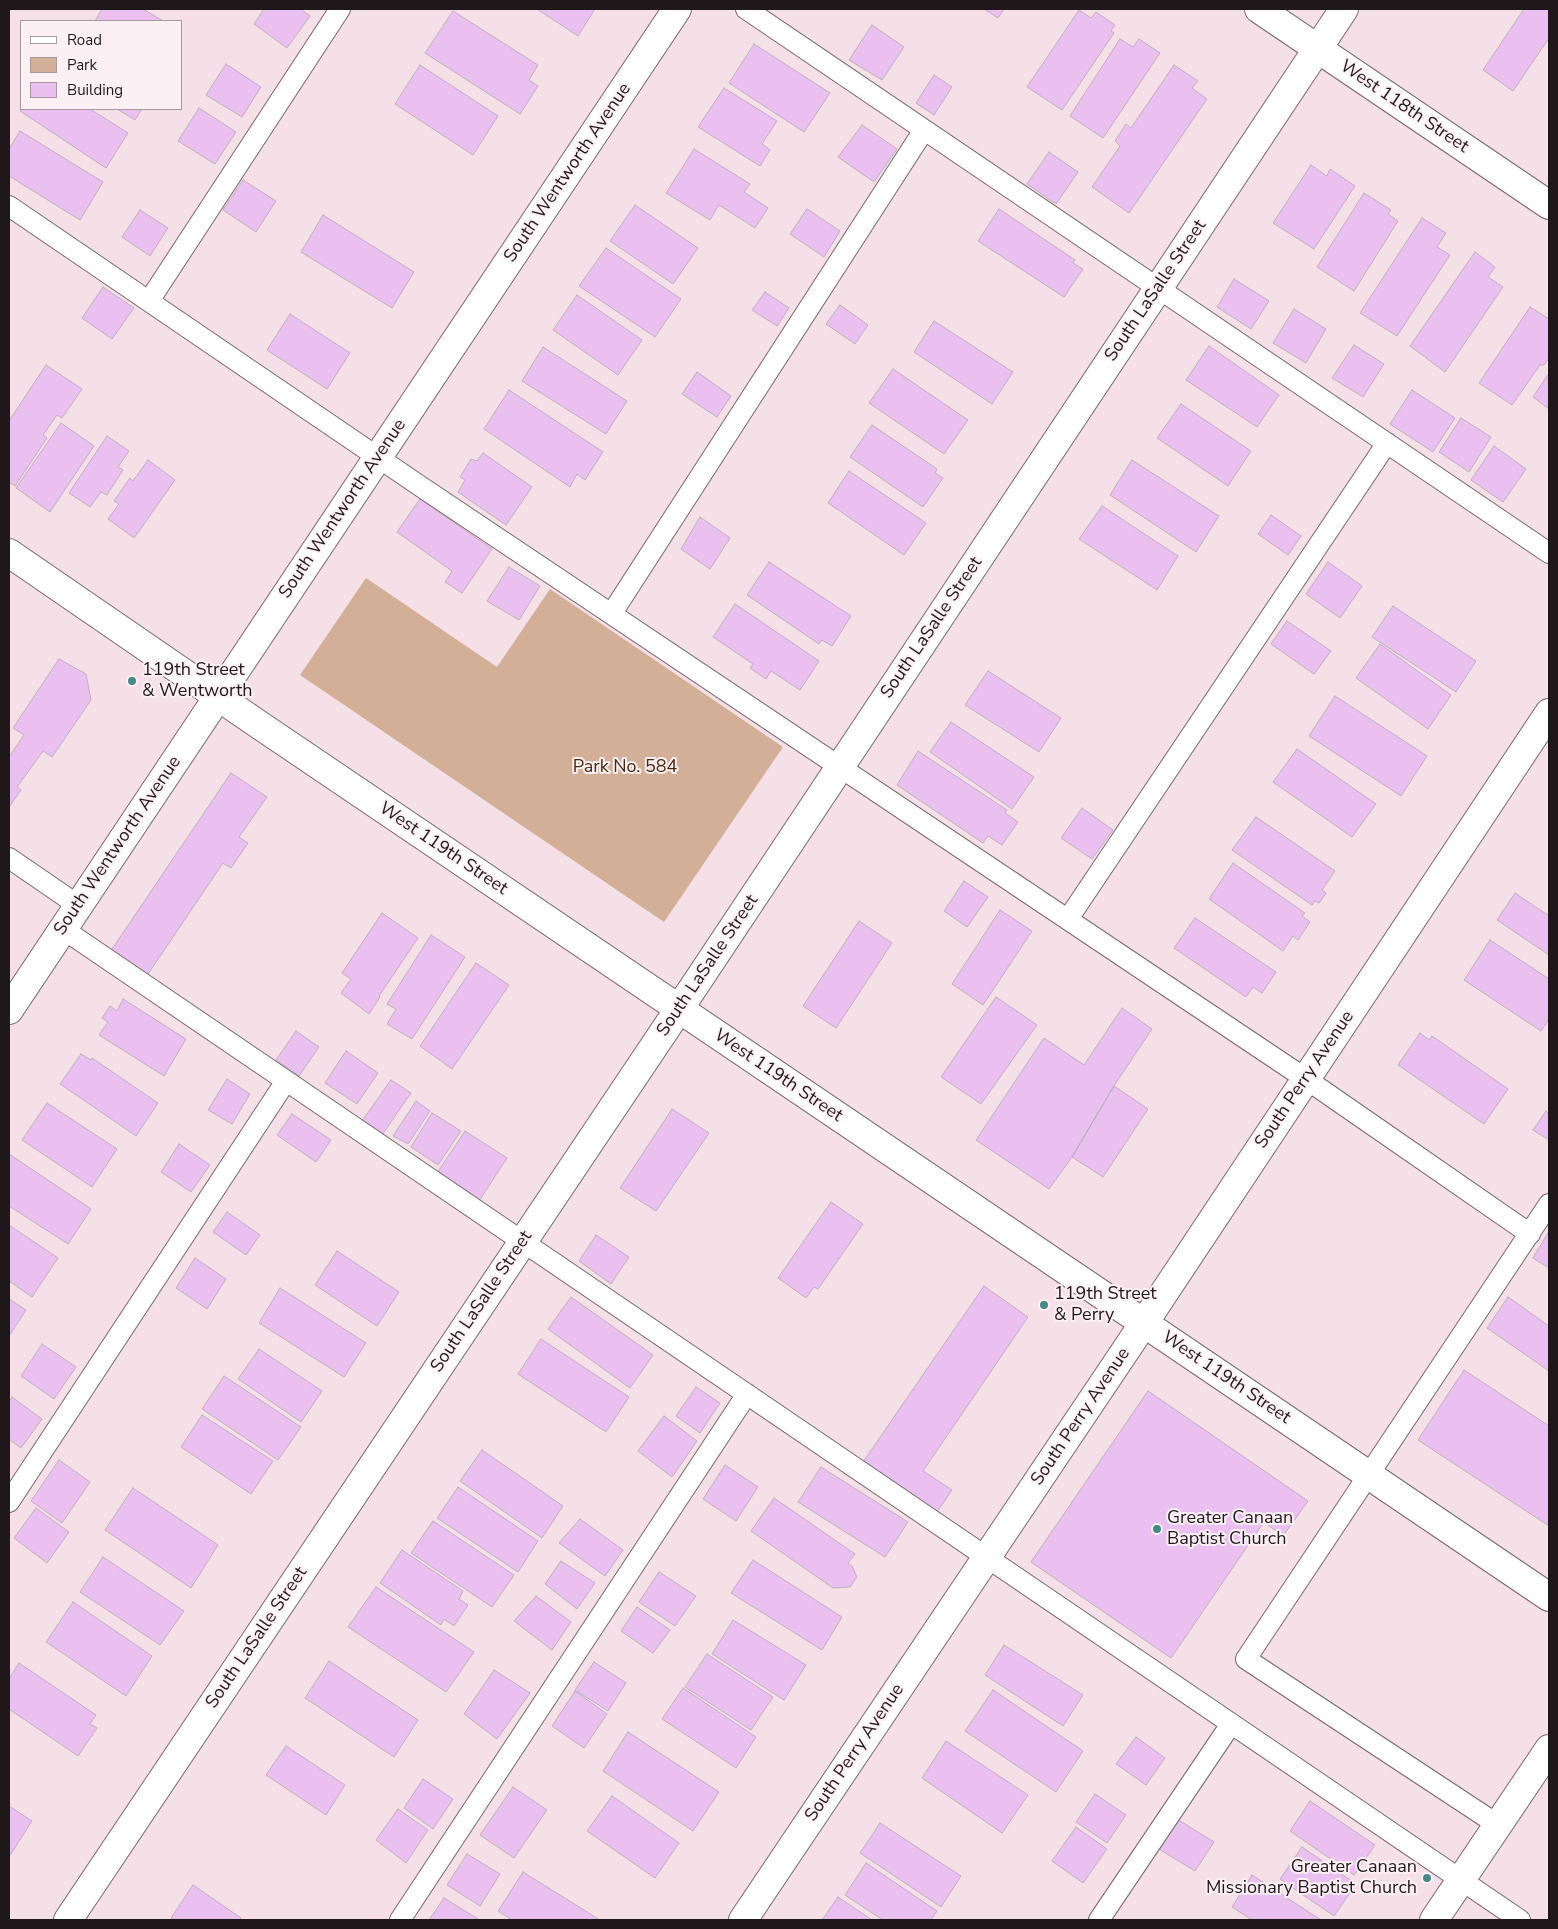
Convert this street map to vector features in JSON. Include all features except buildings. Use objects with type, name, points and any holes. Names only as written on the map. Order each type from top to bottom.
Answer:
[{"type":"street","name":"South Wentworth Avenue","points":[[9,1010],[677,9]]},
{"type":"street","name":"West 118th Street","points":[[1260,9],[1549,205]]},
{"type":"street","name":"South LaSalle Street","points":[[68,1920],[679,1009],[1344,9]]},
{"type":"street","name":"West 119th Street","points":[[9,554],[1549,1597]]},
{"type":"street","name":"South Perry Avenue","points":[[742,1920],[1144,1323],[1549,713]]},
{"type":"street","points":[[1434,1920],[1549,1749]]},
{"type":"lane","points":[[149,301],[340,9]]},
{"type":"lane","points":[[746,9],[1549,553]]},
{"type":"lane","points":[[612,613],[924,130]]},
{"type":"lane","points":[[9,206],[378,457],[1306,1079],[1530,1234]]},
{"type":"lane","points":[[1068,919],[1387,443]]},
{"type":"lane","points":[[9,858],[79,906]]},
{"type":"lane","points":[[63,929],[1520,1920]]},
{"type":"lane","points":[[9,1502],[286,1080]]},
{"type":"lane","points":[[1498,1825],[1246,1659],[1549,1204]]},
{"type":"lane","points":[[400,1920],[747,1394]]},
{"type":"lane","points":[[1098,1920],[1231,1724]]},
{"type":"green space","name":"Park No. 584","points":[[366,578],[497,667],[550,589],[783,747],[664,922],[300,675]]},
{"type":"place","name":"119th Street & Wentworth","points":[[132,681]]},
{"type":"place","name":"119th Street & Perry","points":[[1044,1305]]},
{"type":"place","name":"Greater Canaan Baptist Church","points":[[1157,1529]]},
{"type":"place","name":"Greater Canaan Missionary Baptist Church","points":[[1427,1878]]}]
